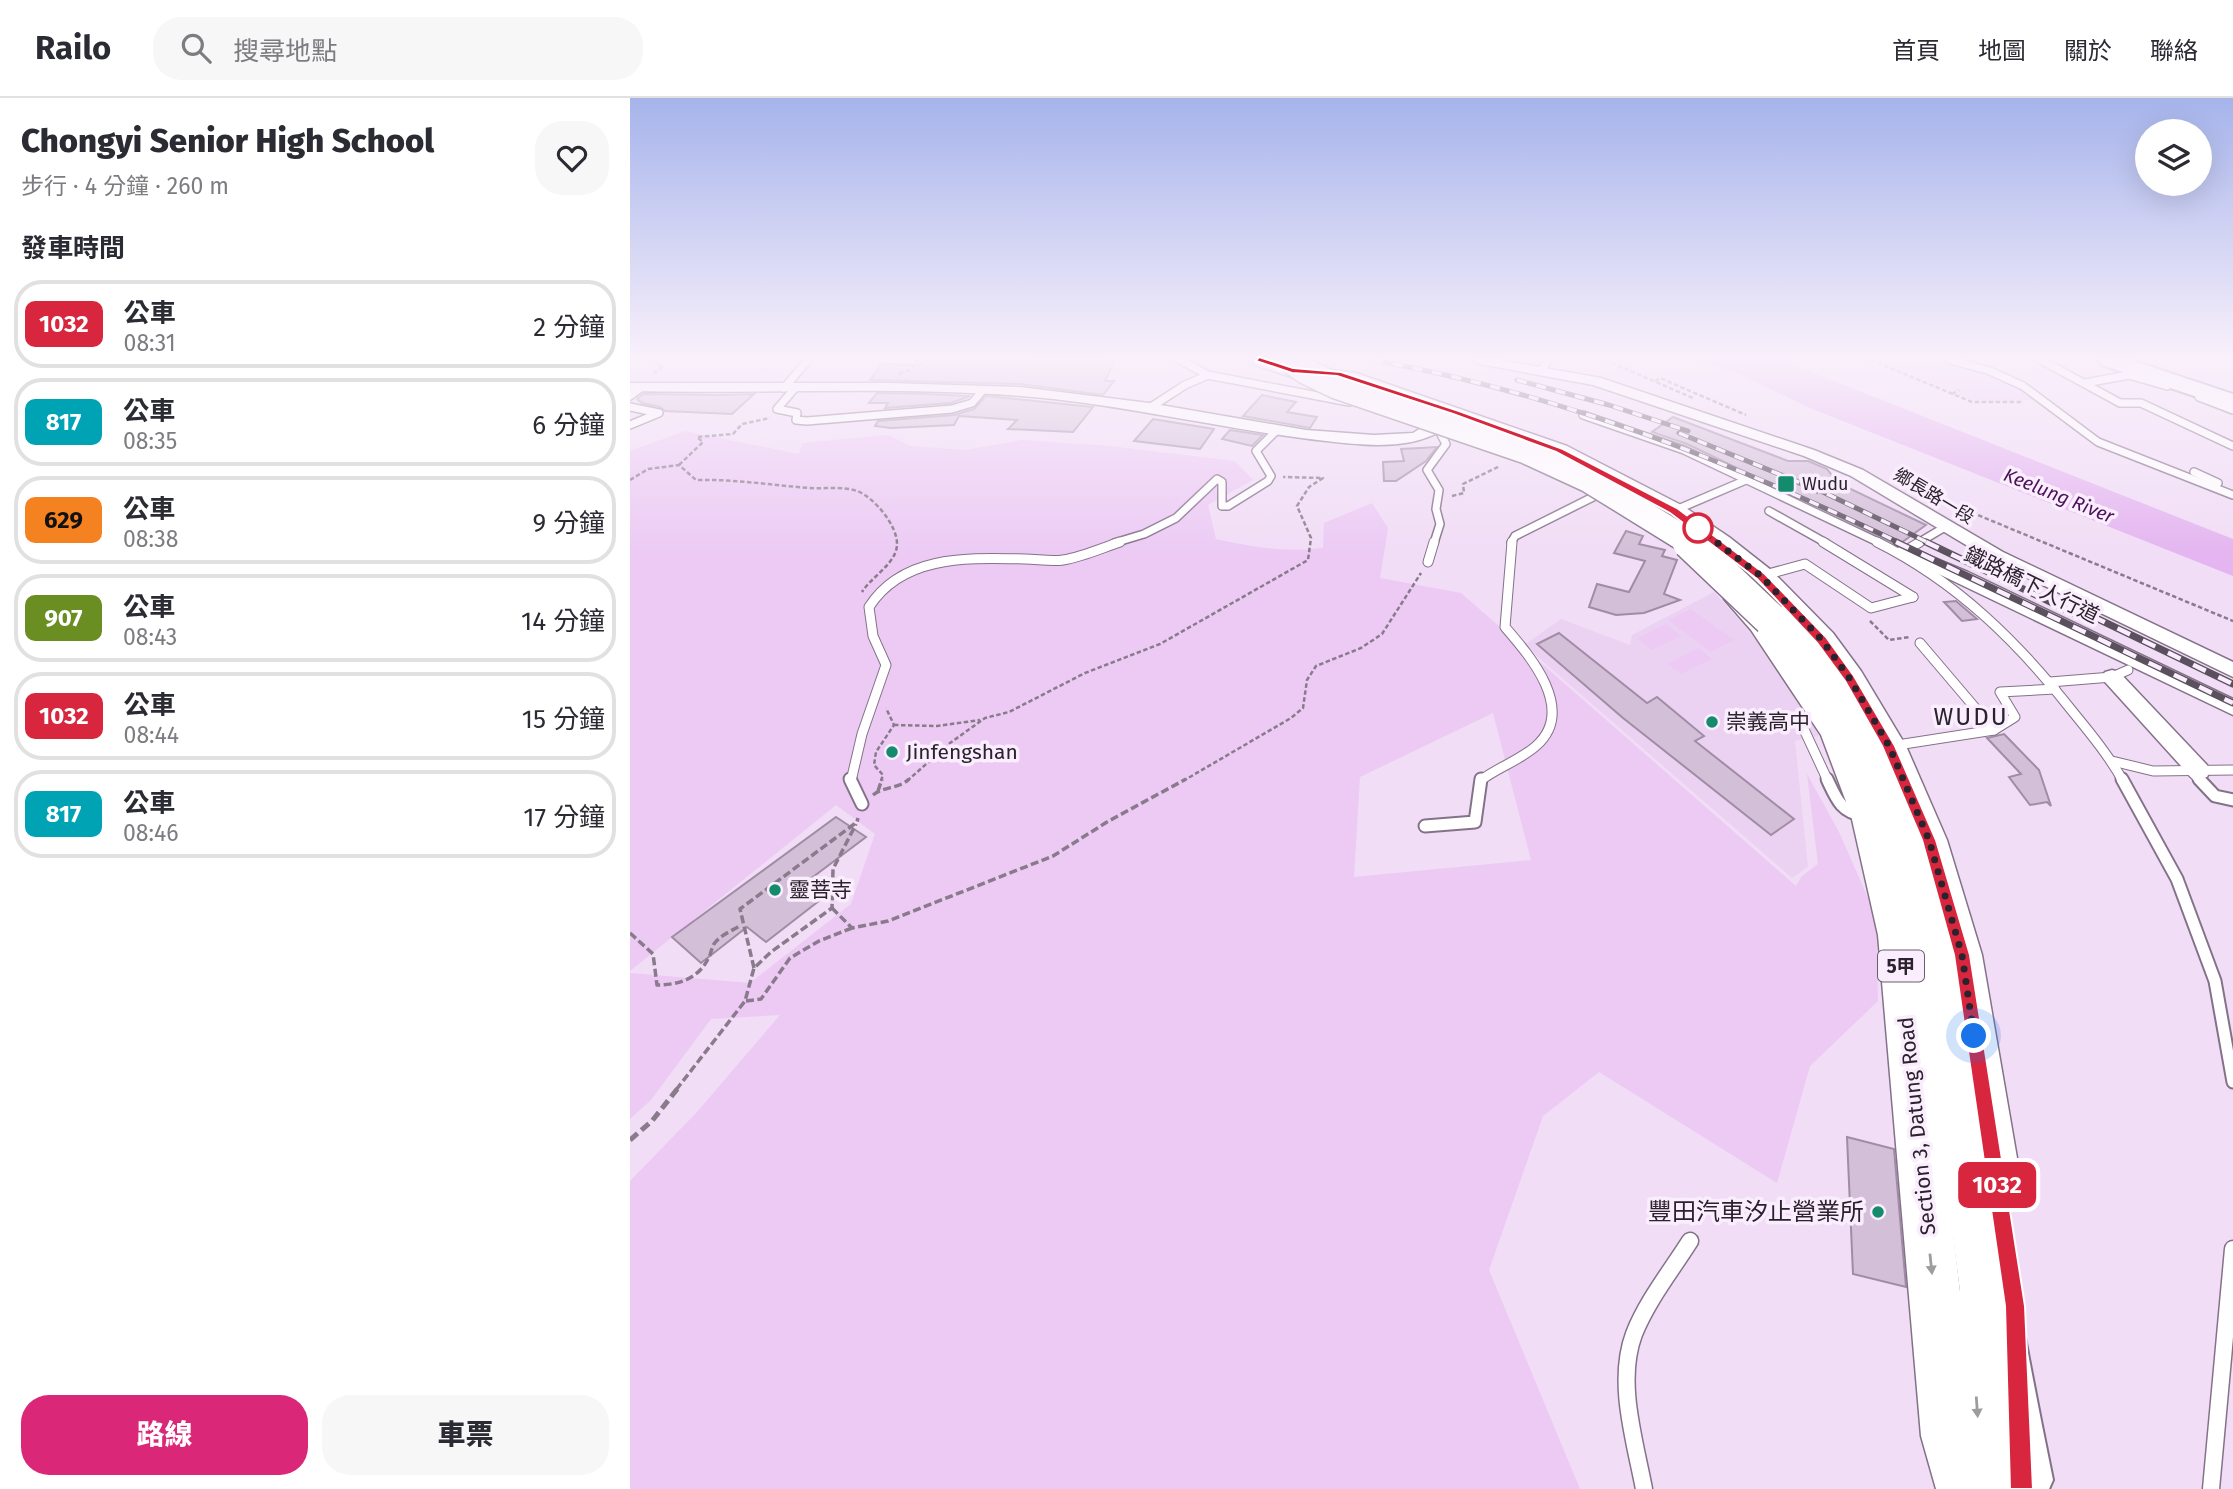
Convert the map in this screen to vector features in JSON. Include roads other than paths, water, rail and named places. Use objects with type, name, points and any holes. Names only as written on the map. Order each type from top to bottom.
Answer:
[{"type":"highway","points":[[1450,425],[1526,451],[1589,480],[1697,548],[1769,601]]},
{"type":"highway","points":[[1464,425],[1529,447],[1582,471],[1690,533],[1769,601],[1799,655],[1837,711],[1870,784],[1890,840],[1915,930],[1975,1382],[2009,1486]]},
{"type":"main road","name":"Section 3, Datung Road","points":[[1456,425],[1599,494],[1660,518],[1689,553],[1761,623],[1836,732],[1869,815],[1898,935],[1949,1436],[1965,1489]]},
{"type":"main road","name":"Section 3, Datung Road","points":[[1465,425],[1559,450],[1660,518],[1822,640],[1850,679],[1889,746],[1929,840],[1962,955],[2015,1306],[2009,1486]]},
{"type":"street","points":[[1244,425],[1328,438],[1377,440],[1416,436],[1437,425]]},
{"type":"street","name":"鄉長路一段","points":[[1727,425],[1810,453],[1857,473],[1997,556],[2233,670]]},
{"type":"street","name":"鐵路橋下人行道","points":[[1903,553],[1962,576],[2127,670],[2233,708]]},
{"type":"street","points":[[2127,670],[2196,772]]},
{"type":"lane","points":[[1428,562],[1440,524],[1436,509],[1439,489],[1427,470],[1446,444],[1447,425]]},
{"type":"lane","points":[[1614,425],[1663,441],[1903,553],[1969,599],[2006,633],[2053,685],[2112,761],[2177,879],[2214,981],[2233,1082]]},
{"type":"lane","points":[[2076,425],[2098,442],[2233,495]]},
{"type":"lane","points":[[2188,425],[2233,446]]},
{"type":"lane","points":[[862,804],[850,780],[886,665],[873,636],[869,607],[880,590],[897,576],[937,563],[970,558],[1063,560],[1144,534],[1176,518],[1217,479],[1222,482],[1222,506],[1228,506],[1271,476],[1256,450],[1276,431]]},
{"type":"lane","points":[[2193,472],[2233,489]]},
{"type":"lane","points":[[1660,518],[1746,480]]},
{"type":"lane","points":[[1425,826],[1475,822],[1480,780],[1539,744],[1549,719],[1550,691],[1544,673],[1505,627],[1510,545],[1515,536],[1599,494]]},
{"type":"lane","points":[[1769,511],[1913,597],[1871,608],[1805,564],[1769,601]]},
{"type":"lane","points":[[1903,553],[1945,527]]},
{"type":"lane","points":[[1920,643],[1994,730]]},
{"type":"lane","points":[[1889,746],[1994,730],[2015,717],[2000,692],[2053,685],[2127,670]]},
{"type":"lane","points":[[1801,723],[1839,804],[1851,814],[1869,815]]},
{"type":"lane","points":[[2112,761],[2153,771],[2233,770]]},
{"type":"lane","points":[[2196,772],[2215,796],[2233,800]]},
{"type":"lane","points":[[1644,1489],[1630,1398],[1630,1353],[1634,1334],[1690,1241]]},
{"type":"lane","points":[[2211,1489],[2233,1249]]},
{"type":"water","name":"Keelung River","points":[[1853,425],[1945,425],[2233,539],[2233,576]]},
{"type":"railway","points":[[1617,425],[1771,484],[1900,543]]},
{"type":"railway","points":[[1670,425],[1688,431]]},
{"type":"railway","points":[[1679,433],[1825,493],[1929,543]]},
{"type":"railway","points":[[1896,542],[2233,703]]},
{"type":"railway","points":[[1926,542],[2073,613]]},
{"type":"railway","points":[[2067,604],[2233,684]]},
{"type":"place","name":"Wudu","points":[[1786,484]]},
{"type":"place","name":"崇義高中","points":[[1712,722]]},
{"type":"place","name":"Jinfengshan","points":[[892,752]]},
{"type":"place","name":"靈菩寺","points":[[775,890]]},
{"type":"place","name":"豐田汽車汐止營業所","points":[[1878,1212]]},
{"type":"district","name":"WUDU","points":[[1971,717]]}]
